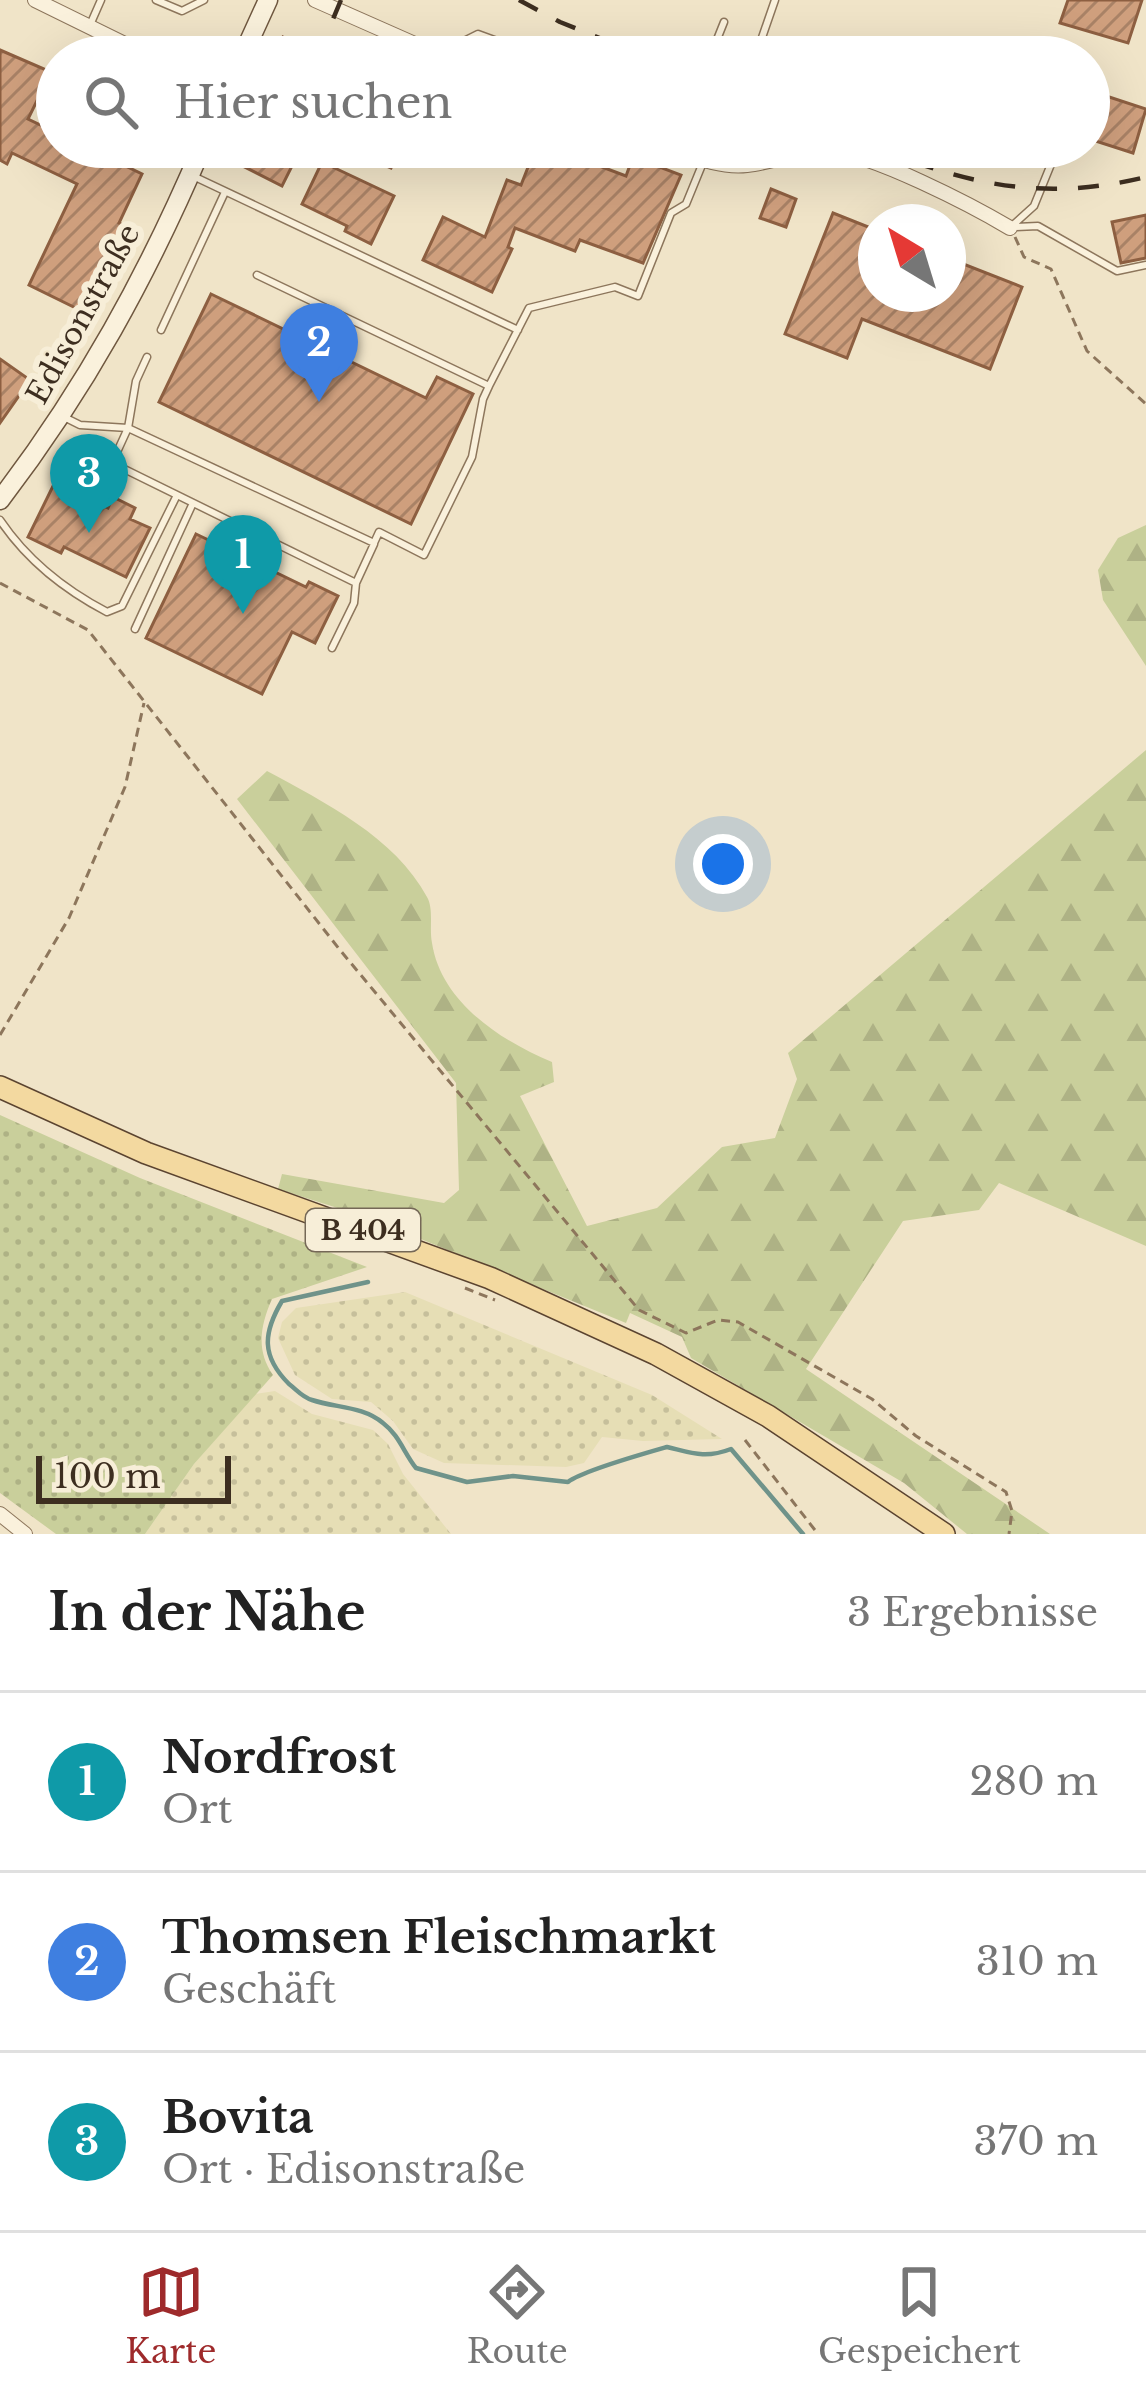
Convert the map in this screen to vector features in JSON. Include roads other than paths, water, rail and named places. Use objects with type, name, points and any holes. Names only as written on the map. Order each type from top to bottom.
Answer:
[{"type":"main road","name":"B 404","points":[[0,1087],[146,1153],[490,1278],[656,1354],[768,1416],[944,1534]]},
{"type":"street","points":[[35,0],[102,36]]},
{"type":"street","points":[[252,36],[268,0]]},
{"type":"street","points":[[315,0],[396,36]]},
{"type":"street","name":"Edisonstraße","points":[[0,500],[63,416],[118,324],[193,168]]},
{"type":"street","points":[[883,168],[968,202],[1010,228]]},
{"type":"street","points":[[0,1514],[25,1534]]},
{"type":"lane","points":[[89,28],[101,0]]},
{"type":"lane","points":[[156,0],[182,11],[204,0]]},
{"type":"lane","points":[[763,36],[776,0]]},
{"type":"lane","points":[[718,36],[724,22]]},
{"type":"lane","points":[[332,648],[379,532],[424,555],[472,457],[483,399],[529,308],[615,287],[638,296],[671,213],[686,204],[701,168]]},
{"type":"lane","points":[[1010,228],[1034,206],[1049,168]]},
{"type":"lane","points":[[190,175],[518,330]]},
{"type":"lane","points":[[161,330],[225,192]]},
{"type":"lane","points":[[1010,228],[1038,226],[1117,271],[1146,265]]},
{"type":"lane","points":[[256,275],[489,386]]},
{"type":"lane","points":[[147,357],[136,381],[128,428],[112,463],[356,583]]},
{"type":"lane","points":[[63,416],[80,424],[128,428],[374,543]]},
{"type":"lane","points":[[0,520],[19,547],[79,597],[107,612],[122,606],[177,495]]},
{"type":"lane","points":[[134,629],[193,503]]},
{"type":"waterway","points":[[368,1282],[282,1301],[268,1334],[269,1354],[280,1374],[305,1397],[358,1410],[383,1423],[416,1468],[467,1482],[513,1476],[568,1482],[667,1447],[706,1454],[731,1449],[803,1534]]},
{"type":"railway","points":[[326,36],[341,0]]},
{"type":"railway","points":[[519,0],[594,36]]},
{"type":"railway","points":[[934,168],[975,180],[1040,189],[1146,177]]},
{"type":"place","name":"Thomsen Fleischmarkt","points":[[319,402]]},
{"type":"place","name":"Bovita","points":[[89,533]]},
{"type":"place","name":"Nordfrost","points":[[243,614]]}]
